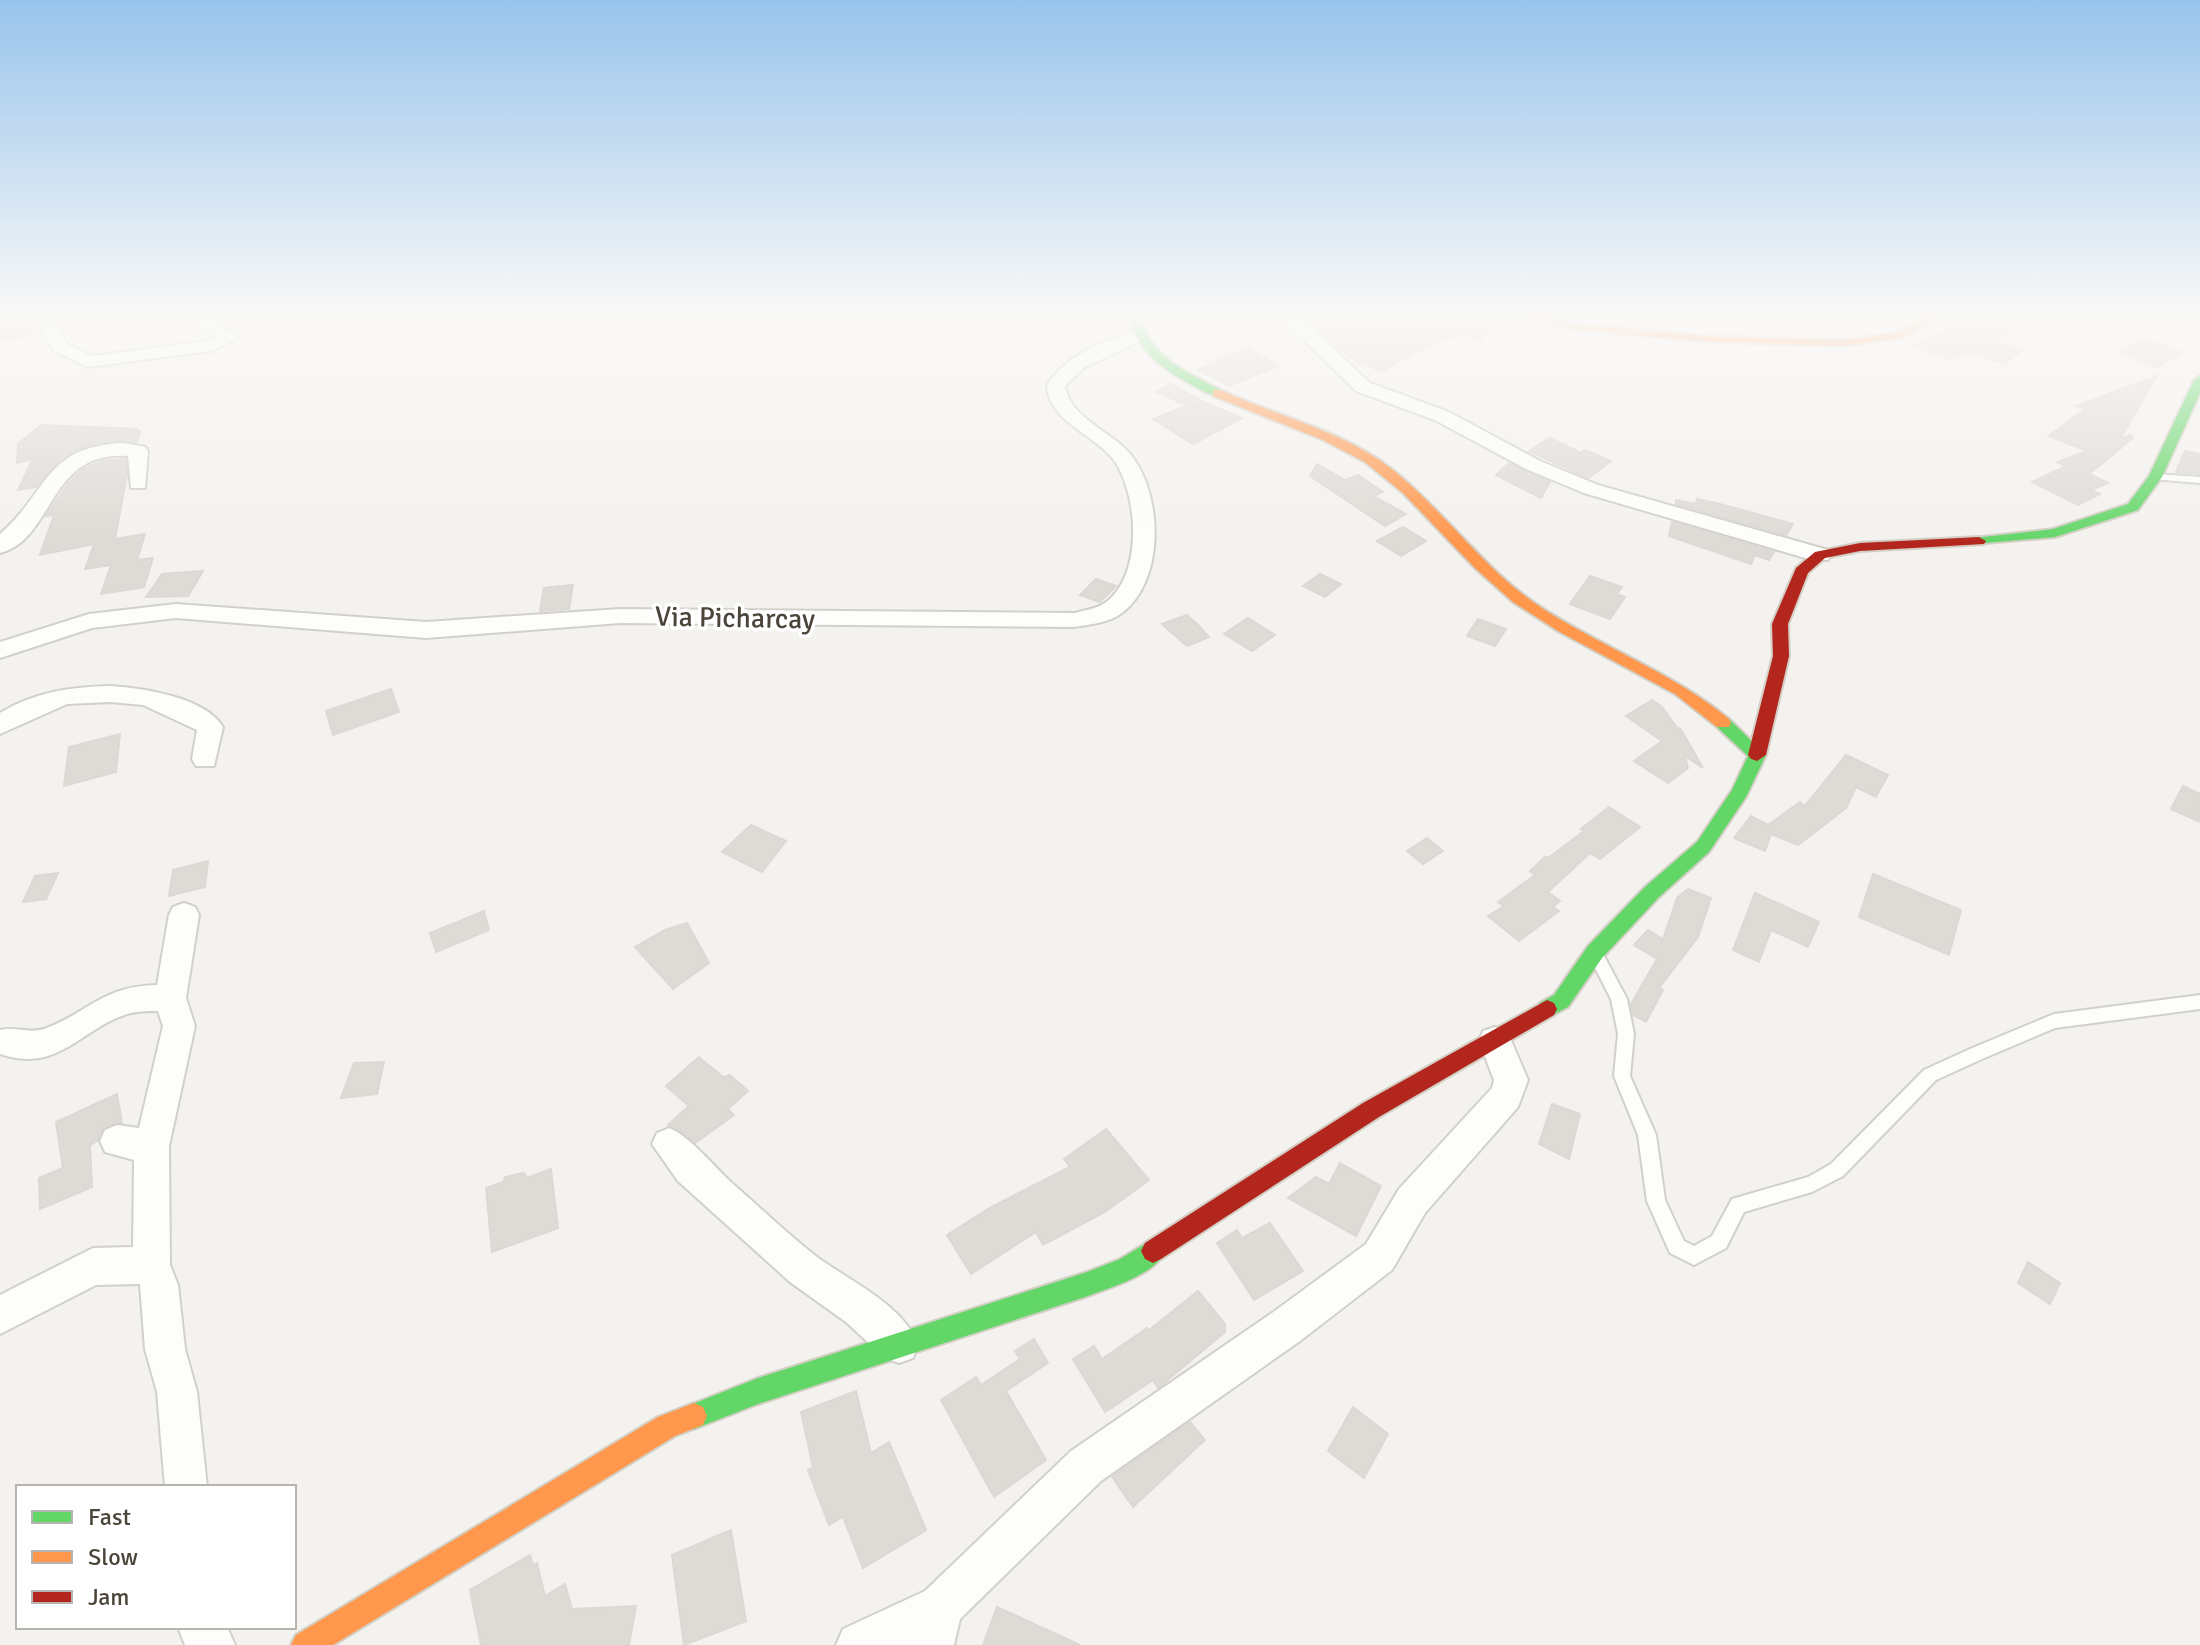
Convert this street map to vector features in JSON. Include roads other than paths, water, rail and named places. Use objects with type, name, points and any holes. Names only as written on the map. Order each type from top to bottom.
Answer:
[{"type":"main road","points":[[1213,390],[1349,448],[1387,471],[1483,569],[1513,594],[1553,621],[1677,686],[1700,702],[1757,755]]},
{"type":"main road","points":[[306,1645],[667,1426],[758,1391],[1088,1284],[1128,1267],[1371,1110],[1561,1001],[1595,952],[1652,892],[1703,847],[1740,792],[1757,755],[1781,656],[1780,624],[1801,571],[1820,555],[1860,547],[2013,539],[2055,533],[2133,507],[2155,477],[2195,390]]},
{"type":"street","name":"Via Picharcay","points":[[0,650],[89,621],[176,611],[426,630],[620,616],[1075,620],[1113,610],[1130,590],[1139,572],[1142,540],[1137,485],[1122,457],[1059,402],[1056,390]]},
{"type":"street","points":[[1371,390],[1442,416],[1533,465],[1591,489],[1820,555]]},
{"type":"street","points":[[0,546],[35,511],[49,484],[71,463],[81,458],[106,452],[138,451],[138,484]]},
{"type":"street","points":[[0,725],[23,711],[65,696],[147,697],[199,718],[210,727],[205,759]]},
{"type":"street","points":[[184,915],[170,998],[179,1026],[152,1146],[151,1265],[159,1285],[165,1349],[177,1392],[186,1485]]},
{"type":"street","points":[[5,1042],[25,1049],[55,1040],[116,1004],[170,998]]},
{"type":"street","points":[[859,1645],[936,1626],[1086,1466],[1224,1367],[1286,1327],[1379,1257],[1412,1201],[1506,1096],[1511,1080],[1495,1041]]},
{"type":"street","points":[[117,1141],[152,1146]]},
{"type":"street","points":[[669,1144],[690,1169],[803,1269],[860,1308],[899,1344]]},
{"type":"street","points":[[0,1315],[93,1267],[151,1265]]},
{"type":"lane","points":[[2155,477],[2200,480]]},
{"type":"lane","points":[[1595,952],[1619,999],[1626,1034],[1622,1076],[1647,1135],[1656,1201],[1677,1247],[1694,1256],[1719,1242],[1738,1205],[1812,1184],[1837,1170],[1930,1075],[2054,1021],[2200,1002]]}]
